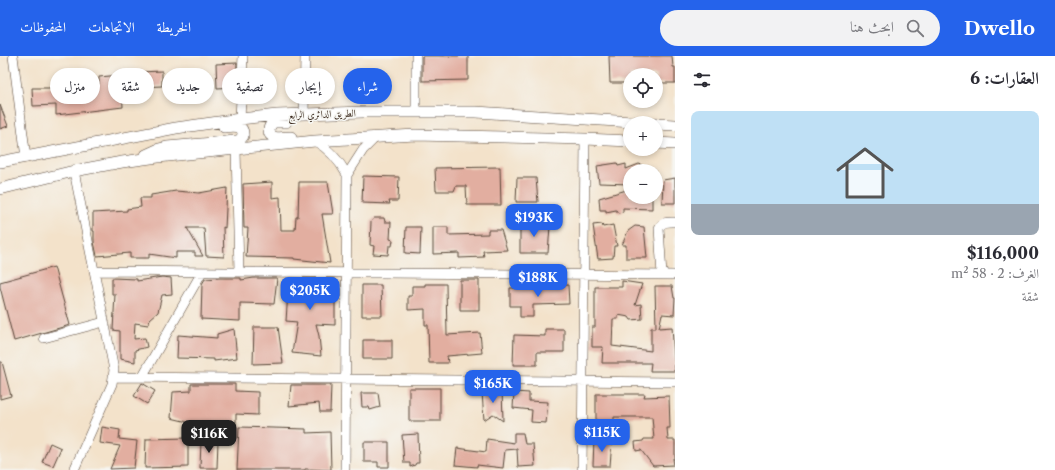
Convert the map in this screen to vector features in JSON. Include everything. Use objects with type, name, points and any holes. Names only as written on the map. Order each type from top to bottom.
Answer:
[{"type":"main road","name":"الطريق الدائري الرابع","points":[[0,162],[181,128],[240,119],[304,114],[363,112],[476,112],[623,121]]},
{"type":"main road","points":[[353,138],[336,132],[276,138],[270,134],[269,131],[271,124],[274,122],[338,121],[350,118],[363,112]]},
{"type":"main road","points":[[663,124],[675,125]]},
{"type":"main road","points":[[139,160],[151,152],[168,147],[239,141],[242,139],[244,133],[238,126],[194,132],[189,132],[181,128]]},
{"type":"main road","points":[[0,189],[74,171],[139,160],[353,138],[416,135],[585,139],[623,142]]},
{"type":"main road","points":[[663,143],[675,144]]},
{"type":"street","points":[[13,56],[26,158]]},
{"type":"street","points":[[240,119],[243,56]]},
{"type":"street","points":[[304,114],[305,56]]},
{"type":"street","points":[[416,56],[416,112]]},
{"type":"street","points":[[347,175],[362,150],[376,137]]},
{"type":"street","points":[[582,470],[585,139]]},
{"type":"street","points":[[315,141],[329,150],[340,162],[347,175],[344,470]]},
{"type":"street","points":[[236,149],[239,272]]},
{"type":"street","points":[[74,171],[113,362],[113,377],[110,390],[74,470]]},
{"type":"street","points":[[662,275],[659,228],[665,222],[675,222]]},
{"type":"street","points":[[94,271],[675,275]]},
{"type":"street","points":[[142,377],[202,272]]},
{"type":"street","points":[[44,338],[104,322]]},
{"type":"street","points":[[113,377],[675,382]]},
{"type":"building","points":[[422,56],[468,56],[468,80],[422,81]]},
{"type":"building","points":[[609,56],[672,56],[673,67],[675,67],[675,83],[663,83],[663,68],[623,68],[623,83],[610,83]]},
{"type":"building","points":[[237,63],[237,68],[222,68],[222,88],[217,88],[216,64]]},
{"type":"building","points":[[154,71],[162,71],[162,86],[154,86]]},
{"type":"building","points":[[108,76],[108,104],[123,104],[123,107],[56,115],[56,105],[33,106],[32,88],[50,88],[50,104],[100,104],[100,77]]},
{"type":"building","points":[[0,105],[8,126],[0,129]]},
{"type":"building","points":[[617,163],[618,166],[623,165],[623,184],[599,183],[597,166]]},
{"type":"building","points":[[500,167],[501,205],[467,205],[466,186],[456,186],[454,191],[436,191],[435,168]]},
{"type":"building","points":[[363,176],[399,177],[398,201],[389,201],[390,204],[362,203]]},
{"type":"building","points":[[517,178],[536,178],[538,202],[516,202]]},
{"type":"building","points":[[675,178],[675,203],[663,203],[663,180]]},
{"type":"building","points":[[272,182],[272,198],[280,197],[281,230],[295,230],[296,217],[298,217],[299,182],[328,182],[333,214],[322,214],[330,263],[294,258],[246,257],[248,228],[244,228],[243,184]]},
{"type":"building","points":[[227,188],[225,228],[223,227],[224,257],[206,256],[204,228],[187,228],[203,256],[195,256],[195,252],[176,252],[176,258],[149,254],[149,258],[130,258],[130,253],[97,256],[94,242],[93,213],[127,211],[127,209],[141,207],[140,198],[151,198],[151,195],[176,191],[199,193]]},
{"type":"building","points":[[623,191],[623,204],[652,204],[652,209],[623,208],[623,212],[618,213],[616,210],[606,212],[606,210],[600,210],[599,198]]},
{"type":"building","points":[[374,218],[384,218],[385,222],[391,222],[390,239],[393,240],[392,246],[389,246],[388,255],[373,254],[374,246],[370,245],[371,222]]},
{"type":"building","points":[[531,222],[532,224],[547,224],[547,226],[550,226],[548,253],[520,253],[520,223]]},
{"type":"building","points":[[602,224],[603,227],[613,225],[617,246],[614,246],[613,258],[598,259],[593,225]]},
{"type":"building","points":[[635,226],[644,227],[647,258],[626,258],[626,245],[622,245],[628,231]]},
{"type":"building","points":[[406,227],[421,227],[420,254],[405,253]]},
{"type":"building","points":[[433,227],[448,227],[448,235],[488,234],[488,230],[501,230],[507,250],[483,251],[484,257],[459,258],[459,253],[433,254]]},
{"type":"building","points":[[54,267],[70,325],[14,341],[0,282]]},
{"type":"building","points":[[162,277],[171,278],[172,294],[162,295],[158,312],[150,319],[148,325],[135,323],[134,339],[145,338],[147,347],[135,350],[135,362],[120,359],[120,331],[113,330],[115,294],[112,294],[112,278],[137,279],[137,281]]},
{"type":"building","points":[[241,278],[241,280],[254,278],[277,278],[274,304],[240,303],[240,321],[201,319],[202,284],[205,279]]},
{"type":"building","points":[[289,278],[335,279],[335,325],[316,324],[321,356],[292,353],[297,322],[286,321]]},
{"type":"building","points":[[460,280],[479,280],[479,310],[460,310]]},
{"type":"building","points":[[622,281],[642,284],[635,305],[641,304],[642,319],[631,320],[629,317],[618,315],[618,319],[613,319],[612,346],[651,351],[651,328],[656,328],[655,286],[672,286],[675,298],[674,315],[662,314],[659,328],[672,327],[675,371],[650,371],[651,363],[602,363],[603,347],[592,347],[592,327],[595,327],[595,287],[622,287]]},
{"type":"building","points":[[425,284],[446,284],[447,335],[480,333],[482,353],[447,356],[448,363],[429,363],[428,325],[425,325],[425,309],[408,310],[408,296],[412,296],[412,286],[425,286]]},
{"type":"building","points":[[362,285],[381,285],[382,316],[362,316]]},
{"type":"building","points":[[568,285],[569,304],[533,305],[533,317],[520,317],[520,306],[510,306],[510,288],[540,288],[540,286]]},
{"type":"building","points":[[254,327],[278,327],[283,363],[253,364]]},
{"type":"building","points":[[234,329],[237,358],[214,361],[214,359],[177,358],[178,335],[217,338],[217,334]]},
{"type":"building","points":[[545,329],[564,329],[564,352],[537,352],[537,365],[513,365],[514,335],[545,336]]},
{"type":"building","points":[[363,340],[392,340],[392,359],[363,359]]},
{"type":"building","points":[[0,362],[2,362],[11,396],[0,399]]},
{"type":"building","points":[[142,383],[155,391],[147,404],[134,396]]},
{"type":"building","points":[[191,384],[235,384],[235,391],[258,392],[258,415],[236,414],[236,425],[192,427],[192,423],[171,418],[173,392],[191,391]]},
{"type":"building","points":[[291,385],[331,385],[330,412],[320,412],[319,403],[289,406]]},
{"type":"building","points":[[409,388],[440,388],[440,421],[409,421]]},
{"type":"building","points":[[485,388],[493,396],[502,389],[503,421],[493,414],[484,420],[482,392]]},
{"type":"building","points":[[514,392],[529,393],[529,401],[548,402],[546,423],[531,422],[532,410],[513,408]]},
{"type":"building","points":[[361,393],[378,393],[380,407],[370,410],[369,407],[362,407]]},
{"type":"building","points":[[596,394],[645,394],[644,397],[669,396],[670,428],[667,428],[668,440],[675,440],[675,459],[673,459],[674,465],[653,466],[641,450],[636,451],[635,442],[643,441],[644,439],[654,439],[652,417],[614,417],[614,421],[607,421],[608,426],[596,427]]},
{"type":"building","points":[[102,427],[120,430],[119,439],[137,441],[134,468],[110,469],[120,446],[100,443]]},
{"type":"building","points":[[239,427],[306,429],[306,433],[330,432],[331,470],[237,470]]},
{"type":"building","points":[[514,433],[523,433],[525,444],[533,444],[535,466],[518,467],[517,449],[505,450],[503,468],[477,465],[477,467],[455,465],[457,448],[486,452],[487,439],[514,443]]},
{"type":"building","points":[[418,434],[419,463],[416,463],[410,467],[410,463],[404,463],[402,435]]},
{"type":"building","points":[[188,438],[188,467],[145,468],[146,439]]},
{"type":"building","points":[[594,439],[612,441],[610,466],[593,466]]},
{"type":"building","points":[[201,441],[218,441],[217,468],[200,468]]},
{"type":"building","points":[[364,442],[389,442],[389,467],[378,467],[378,462],[364,462]]},
{"type":"building","points":[[50,443],[61,448],[53,466],[42,462]]}]
